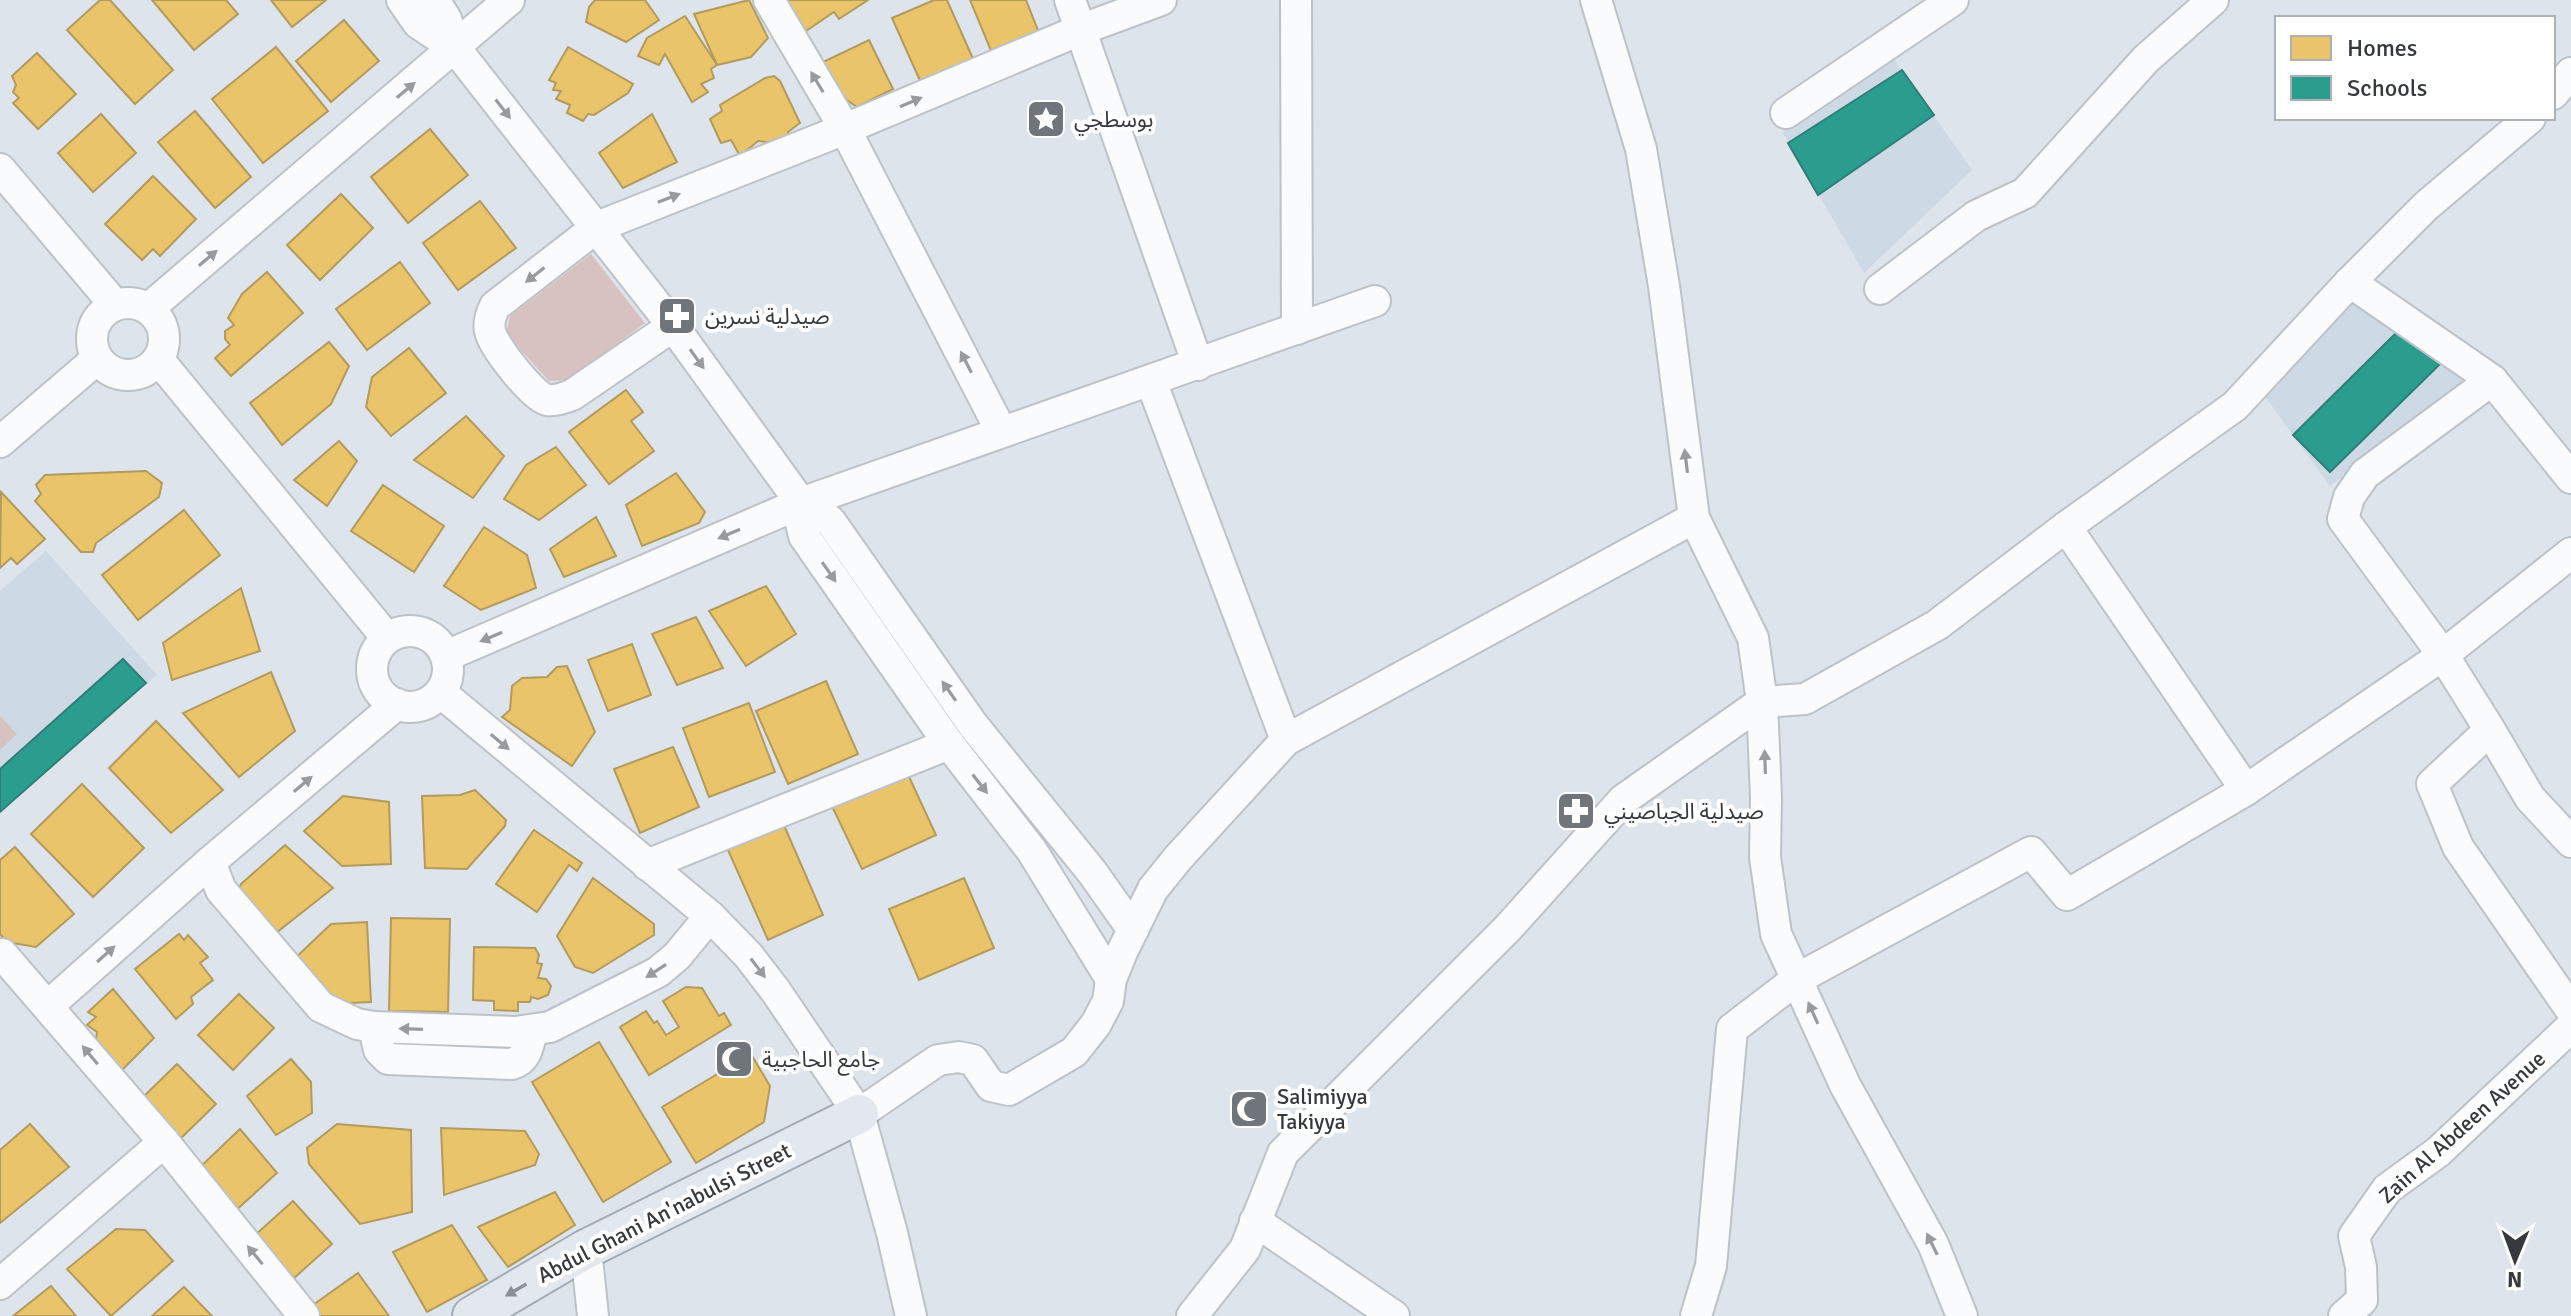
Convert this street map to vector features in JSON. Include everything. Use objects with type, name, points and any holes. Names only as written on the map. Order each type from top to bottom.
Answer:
[{"type":"main road","name":"Abdul Ghani An'nabulsi Street","points":[[472,1316],[586,1249],[859,1114]]},
{"type":"street","points":[[402,0],[418,23],[455,48],[597,227],[801,503],[831,522],[973,725],[1073,849],[1133,930]]},
{"type":"street","points":[[434,0],[446,19],[455,48]]},
{"type":"street","points":[[148,309],[509,0]]},
{"type":"street","points":[[769,0],[845,129],[1001,431]]},
{"type":"street","points":[[1070,0],[1198,365]]},
{"type":"street","points":[[673,326],[560,400],[546,400],[534,394],[493,340],[489,330],[490,316],[495,306],[597,227],[845,129],[1080,30],[1161,0]]},
{"type":"street","points":[[1296,0],[1297,329]]},
{"type":"street","points":[[1596,0],[1641,149],[1664,286],[1694,518],[1753,638],[1762,702],[1765,857],[1776,934],[1845,1085],[1933,1244],[1962,1316]]},
{"type":"street","points":[[1786,113],[1953,0]]},
{"type":"street","points":[[1880,289],[1976,216],[2025,193],[2146,59],[2213,0]]},
{"type":"street","points":[[2555,92],[2571,73]]},
{"type":"street","points":[[1192,1316],[1245,1249],[1283,1153],[1508,928],[1623,800],[1762,702],[1805,699],[1937,625],[2066,527],[2235,406],[2350,282],[2426,206],[2528,120]]},
{"type":"street","points":[[0,169],[115,305]]},
{"type":"street","points":[[2350,282],[2492,380],[2571,478]]},
{"type":"street","points":[[446,656],[801,503],[1375,301]]},
{"type":"street","points":[[138,304],[148,309],[162,326],[164,337],[158,359],[140,373],[127,375],[105,368],[93,349],[93,328],[98,318],[115,305],[138,304]]},
{"type":"street","points":[[0,442],[97,359]]},
{"type":"street","points":[[158,359],[387,638]]},
{"type":"street","points":[[2492,380],[2365,474],[2349,497],[2343,519],[2443,655],[2530,798],[2571,842]]},
{"type":"street","points":[[1151,381],[1286,740]]},
{"type":"street","points":[[801,503],[799,515],[804,536],[949,744],[1044,869],[1111,979]]},
{"type":"street","points":[[859,1114],[938,1060],[959,1057],[973,1060],[991,1086],[1009,1090],[1074,1052],[1108,1001],[1111,979],[1153,889],[1286,740],[1694,518]]},
{"type":"street","points":[[2066,527],[2246,790]]},
{"type":"street","points":[[1696,1316],[1711,1266],[1732,1029],[1797,979],[2031,852],[2067,895],[2246,790],[2443,655],[2571,553]]},
{"type":"street","points":[[414,631],[428,635],[439,644],[446,656],[448,669],[440,692],[421,705],[409,707],[397,704],[376,687],[372,661],[387,638],[400,632],[414,631]]},
{"type":"street","points":[[440,692],[710,916],[748,955],[775,990],[859,1114],[911,1316]]},
{"type":"street","points":[[48,1006],[210,862],[397,704]]},
{"type":"street","points":[[2490,730],[2432,784],[2458,847],[2571,1010]]},
{"type":"street","points":[[647,865],[949,744]]},
{"type":"street","points":[[1044,869],[1073,849]]},
{"type":"street","points":[[210,862],[221,890],[321,1007],[357,1024],[374,1027],[532,1031],[569,1018],[658,972],[677,956],[710,916]]},
{"type":"street","points":[[2,954],[164,1142],[304,1316]]},
{"type":"street","name":"Zain Al Abdeen Avenue","points":[[2344,1316],[2362,1300],[2361,1267],[2354,1236],[2387,1189],[2438,1152],[2571,1027]]},
{"type":"street","points":[[0,1284],[164,1142]]},
{"type":"street","points":[[1255,1221],[1394,1316]]},
{"type":"street","points":[[586,1249],[593,1316]]},
{"type":"shaded area","points":[[1890,53],[1972,170],[1864,273],[1783,133],[1794,113]]},
{"type":"shaded area","points":[[591,254],[645,323],[569,380],[549,381],[506,334],[510,316]]},
{"type":"shaded area","points":[[2348,283],[2474,383],[2330,486],[2261,391]]},
{"type":"shaded area","points":[[46,551],[157,675],[0,812],[0,591]]},
{"type":"shaded area","points":[[0,716],[17,734],[0,750]]},
{"type":"building: Homes","points":[[100,0],[110,0],[173,70],[135,104],[67,30]]},
{"type":"building: Homes","points":[[152,0],[226,0],[238,14],[194,50]]},
{"type":"building: Homes","points":[[271,0],[326,0],[292,27]]},
{"type":"building: Homes","points":[[595,0],[645,0],[659,20],[626,42],[586,22],[589,7]]},
{"type":"building: Homes","points":[[749,0],[768,38],[751,57],[717,65],[694,14]]},
{"type":"building: Homes","points":[[782,0],[868,0],[839,19],[834,12],[803,33]]},
{"type":"building: Homes","points":[[934,0],[947,0],[974,61],[921,83],[892,18]]},
{"type":"building: Homes","points":[[970,0],[1026,0],[1039,33],[992,53]]},
{"type":"building: Homes","points":[[685,16],[717,65],[711,69],[714,78],[701,84],[708,92],[692,102],[665,54],[659,65],[638,56],[647,38]]},
{"type":"building: Homes","points":[[344,20],[379,61],[331,102],[296,61]]},
{"type":"building: Homes","points":[[869,40],[893,89],[857,107],[834,91],[821,63]]},
{"type":"building: Homes","points":[[276,47],[328,111],[263,163],[212,99]]},
{"type":"building: Homes","points":[[568,47],[633,84],[628,93],[594,115],[588,114],[583,121],[567,113],[570,105],[556,99],[561,91],[553,90],[556,83],[549,80]]},
{"type":"building: Homes","points":[[37,53],[76,94],[38,129],[13,103],[19,98],[13,92],[16,85],[12,76]]},
{"type":"building: Homes","points":[[774,76],[780,81],[800,123],[788,132],[790,137],[774,143],[758,141],[740,156],[731,140],[721,143],[710,119],[722,111],[720,105],[765,78]]},
{"type":"building: Homes","points":[[195,111],[251,177],[215,208],[158,142]]},
{"type":"building: Homes","points":[[101,114],[136,153],[93,192],[58,153]]},
{"type":"building: Homes","points":[[652,114],[677,162],[623,188],[599,153]]},
{"type":"building: Homes","points":[[430,129],[468,175],[408,223],[371,177]]},
{"type":"building: Homes","points":[[153,176],[196,219],[160,256],[153,249],[142,260],[105,224]]},
{"type":"building: Homes","points":[[341,194],[373,228],[320,280],[287,245]]},
{"type":"building: Homes","points":[[480,201],[516,248],[458,290],[423,243]]},
{"type":"building: Homes","points":[[400,262],[430,303],[367,350],[336,309]]},
{"type":"building: Homes","points":[[267,272],[303,313],[231,376],[215,358],[230,345],[225,339],[225,331],[234,325],[228,318],[242,294]]},
{"type":"building: Homes","points":[[329,342],[349,366],[331,404],[282,445],[250,403]]},
{"type":"building: Homes","points":[[409,348],[446,393],[391,436],[366,407],[372,377]]},
{"type":"building: Homes","points":[[626,390],[643,412],[631,421],[654,451],[609,484],[569,432]]},
{"type":"building: Homes","points":[[466,416],[504,456],[473,498],[414,460]]},
{"type":"building: Homes","points":[[339,441],[357,461],[327,506],[294,480]]},
{"type":"building: Homes","points":[[556,447],[586,485],[539,520],[504,499],[526,465]]},
{"type":"building: Homes","points":[[146,471],[162,483],[159,497],[96,543],[93,552],[81,552],[35,501],[41,494],[36,485],[45,475]]},
{"type":"building: Homes","points":[[676,473],[705,512],[699,523],[642,546],[626,505]]},
{"type":"building: Homes","points":[[383,485],[444,526],[414,572],[351,531]]},
{"type":"building: Homes","points":[[1,492],[45,539],[17,564],[11,558],[0,568]]},
{"type":"building: Homes","points":[[184,510],[220,555],[138,620],[102,575]]},
{"type":"building: Homes","points":[[596,517],[616,556],[564,577],[550,549]]},
{"type":"building: Homes","points":[[484,527],[527,555],[536,588],[481,610],[444,586]]},
{"type":"building: Homes","points":[[766,586],[796,634],[746,666],[709,611]]},
{"type":"building: Homes","points":[[241,588],[260,651],[172,680],[163,643]]},
{"type":"building: Homes","points":[[696,617],[723,668],[677,685],[652,634]]},
{"type":"building: Homes","points":[[632,644],[651,695],[608,711],[588,660]]},
{"type":"building: Homes","points":[[567,666],[595,732],[572,766],[502,717],[510,710],[512,686],[522,678],[547,677],[557,667]]},
{"type":"building: Homes","points":[[271,672],[295,731],[239,777],[183,713]]},
{"type":"building: Homes","points":[[826,681],[858,754],[788,784],[756,711]]},
{"type":"building: Homes","points":[[749,703],[775,772],[709,797],[683,728]]},
{"type":"building: Homes","points":[[156,721],[223,790],[171,833],[109,768]]},
{"type":"building: Homes","points":[[673,747],[699,807],[640,833],[614,769]]},
{"type":"building: Homes","points":[[905,768],[936,835],[862,869],[830,802]]},
{"type":"building: Homes","points":[[82,784],[144,848],[93,897],[31,834]]},
{"type":"building: Homes","points":[[475,790],[506,820],[505,826],[467,869],[425,868],[422,796],[460,795]]},
{"type":"building: Homes","points":[[343,796],[389,802],[391,864],[342,866],[304,831]]},
{"type":"building: Homes","points":[[780,816],[823,915],[768,940],[724,841]]},
{"type":"building: Homes","points":[[534,830],[582,863],[577,871],[569,865],[537,912],[496,884]]},
{"type":"building: Homes","points":[[285,845],[333,888],[267,940],[235,898],[241,884]]},
{"type":"building: Homes","points":[[15,847],[74,914],[36,947],[7,942],[0,934],[0,860]]},
{"type":"building: Homes","points":[[593,878],[654,924],[654,935],[593,973],[575,967],[557,936]]},
{"type":"building: Homes","points":[[964,878],[994,948],[919,980],[889,909]]},
{"type":"building: Homes","points":[[391,918],[450,919],[448,1012],[389,1011]]},
{"type":"building: Homes","points":[[367,922],[371,1002],[330,1004],[291,962],[331,924]]},
{"type":"building: Homes","points":[[179,934],[184,940],[188,935],[208,957],[200,963],[213,980],[191,997],[193,1004],[176,1019],[135,969]]},
{"type":"building: Homes","points":[[474,947],[535,948],[539,955],[537,963],[542,964],[538,978],[546,979],[551,986],[548,995],[538,999],[531,997],[530,1002],[518,1002],[518,1011],[494,1010],[494,1001],[473,1000]]},
{"type":"building: Homes","points":[[686,987],[702,988],[719,1016],[724,1013],[731,1025],[649,1075],[620,1027],[646,1011],[666,1035],[679,1027],[663,1001]]},
{"type":"building: Homes","points":[[113,989],[154,1038],[116,1076],[94,1053],[97,1032],[87,1025],[96,1017],[88,1012]]},
{"type":"building: Homes","points":[[239,994],[274,1028],[233,1070],[198,1035]]},
{"type":"building: Homes","points":[[599,1042],[671,1162],[603,1202],[532,1082]]},
{"type":"building: Homes","points":[[751,1054],[770,1086],[764,1122],[696,1163],[662,1107]]},
{"type":"building: Homes","points":[[291,1059],[311,1082],[312,1113],[276,1135],[247,1096]]},
{"type":"building: Homes","points":[[177,1064],[216,1104],[177,1142],[138,1102]]},
{"type":"building: Homes","points":[[30,1124],[69,1167],[0,1223],[0,1150]]},
{"type":"building: Homes","points":[[337,1124],[411,1130],[412,1212],[360,1224],[309,1164],[307,1148]]},
{"type":"building: Homes","points":[[441,1128],[525,1131],[539,1154],[535,1165],[444,1195]]},
{"type":"building: Homes","points":[[240,1129],[277,1173],[234,1212],[198,1169]]},
{"type":"building: Homes","points":[[555,1192],[575,1225],[508,1267],[478,1227]]},
{"type":"building: Homes","points":[[293,1201],[332,1244],[293,1279],[254,1236]]},
{"type":"building: Homes","points":[[452,1225],[487,1280],[427,1312],[393,1252]]},
{"type":"building: Homes","points":[[116,1229],[145,1230],[173,1261],[111,1316],[67,1269]]},
{"type":"building: Homes","points":[[358,1273],[389,1316],[310,1316],[306,1310]]},
{"type":"building: Homes","points":[[51,1286],[76,1316],[13,1316]]},
{"type":"building: Homes","points":[[184,1287],[212,1316],[152,1316]]},
{"type":"building: Schools","points":[[1902,70],[1934,115],[1818,195],[1788,143]]},
{"type":"building: Schools","points":[[2402,327],[2444,360],[2330,472],[2293,435]]},
{"type":"building: Schools","points":[[123,659],[146,683],[0,812],[0,769]]},
{"type":"place","name":"بوسطجي","points":[[1046,119]]},
{"type":"place","name":"صيدلية نسرين","points":[[677,316]]},
{"type":"place","name":"صيدلية الجباصيني","points":[[1576,811]]},
{"type":"place","name":"جامع الحاجبية","points":[[734,1059]]},
{"type":"place","name":"Salimiyya Takiyya","points":[[1249,1109]]}]
